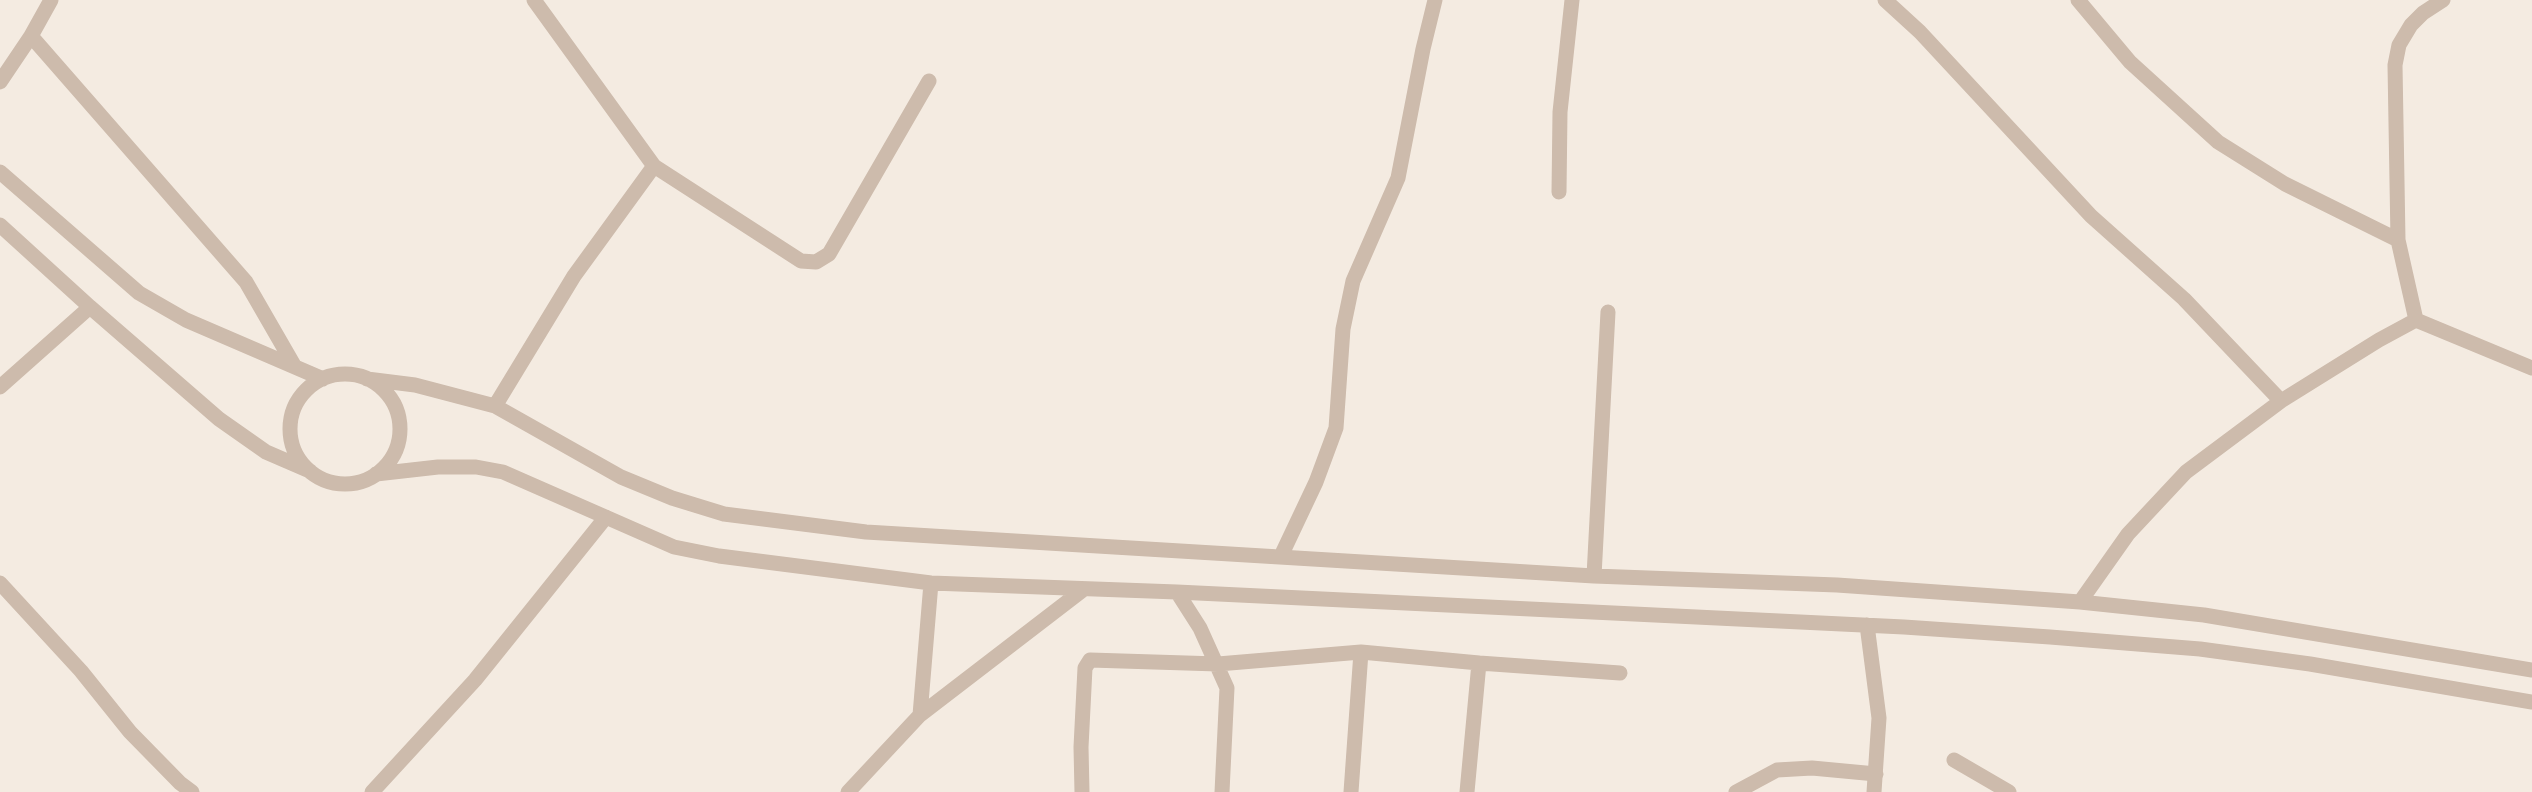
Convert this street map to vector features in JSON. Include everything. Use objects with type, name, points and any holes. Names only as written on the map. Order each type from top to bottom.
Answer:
[{"type":"street","points":[[0,82],[31,36],[51,0]]},
{"type":"street","points":[[534,0],[654,166],[801,261],[816,262],[830,254],[929,81]]},
{"type":"street","points":[[1281,556],[1316,482],[1336,428],[1343,329],[1353,281],[1398,178],[1435,0]]},
{"type":"street","points":[[1559,192],[1560,112],[1572,0]]},
{"type":"street","points":[[1885,0],[1920,32],[2091,216],[2184,298],[2281,401]]},
{"type":"street","points":[[2078,0],[2130,62],[2218,142],[2285,184],[2398,240]]},
{"type":"street","points":[[2416,320],[2398,240],[2395,65],[2399,45],[2411,25],[2423,13],[2443,0]]},
{"type":"street","points":[[31,36],[246,282],[295,367]]},
{"type":"street","points":[[495,406],[574,276],[654,166]]},
{"type":"street","points":[[0,172],[139,293],[186,320],[323,379]]},
{"type":"street","points":[[0,225],[90,308],[238,434],[266,452],[326,480],[343,484],[360,481],[376,474],[438,467],[476,467],[503,472],[675,547],[719,556],[931,583],[1177,592],[1867,625],[2200,650],[2310,664],[2532,702]]},
{"type":"street","points":[[0,387],[90,308]]},
{"type":"street","points":[[1594,576],[1608,312]]},
{"type":"street","points":[[2080,602],[2128,534],[2178,480],[2281,401],[2379,340],[2416,320]]},
{"type":"street","points":[[2416,320],[2532,368]]},
{"type":"street","points":[[310,471],[303,464],[292,444],[290,422],[298,401],[313,384],[344,374],[415,386],[495,406],[621,477],[672,498],[724,514],[866,531],[1594,576],[1837,585],[2080,602],[2204,615],[2532,670]]},
{"type":"street","points":[[366,379],[379,386],[389,397],[400,423],[395,452],[376,474]]},
{"type":"street","points":[[372,792],[475,680],[606,517]]},
{"type":"street","points":[[0,583],[81,671],[130,732],[180,783],[192,792]]},
{"type":"street","points":[[920,715],[931,583]]},
{"type":"street","points":[[848,792],[920,715],[1084,589]]},
{"type":"street","points":[[1177,592],[1218,664],[1227,688],[1222,792]]},
{"type":"street","points":[[1867,625],[1879,718],[1874,792]]},
{"type":"street","points":[[1351,792],[1361,652]]},
{"type":"street","points":[[1082,792],[1081,735],[1087,661],[1218,664],[1361,652],[1620,673]]},
{"type":"street","points":[[1467,792],[1479,663]]},
{"type":"street","points":[[1954,760],[2009,792]]},
{"type":"street","points":[[1736,792],[1777,770],[1812,768],[1876,774]]}]
